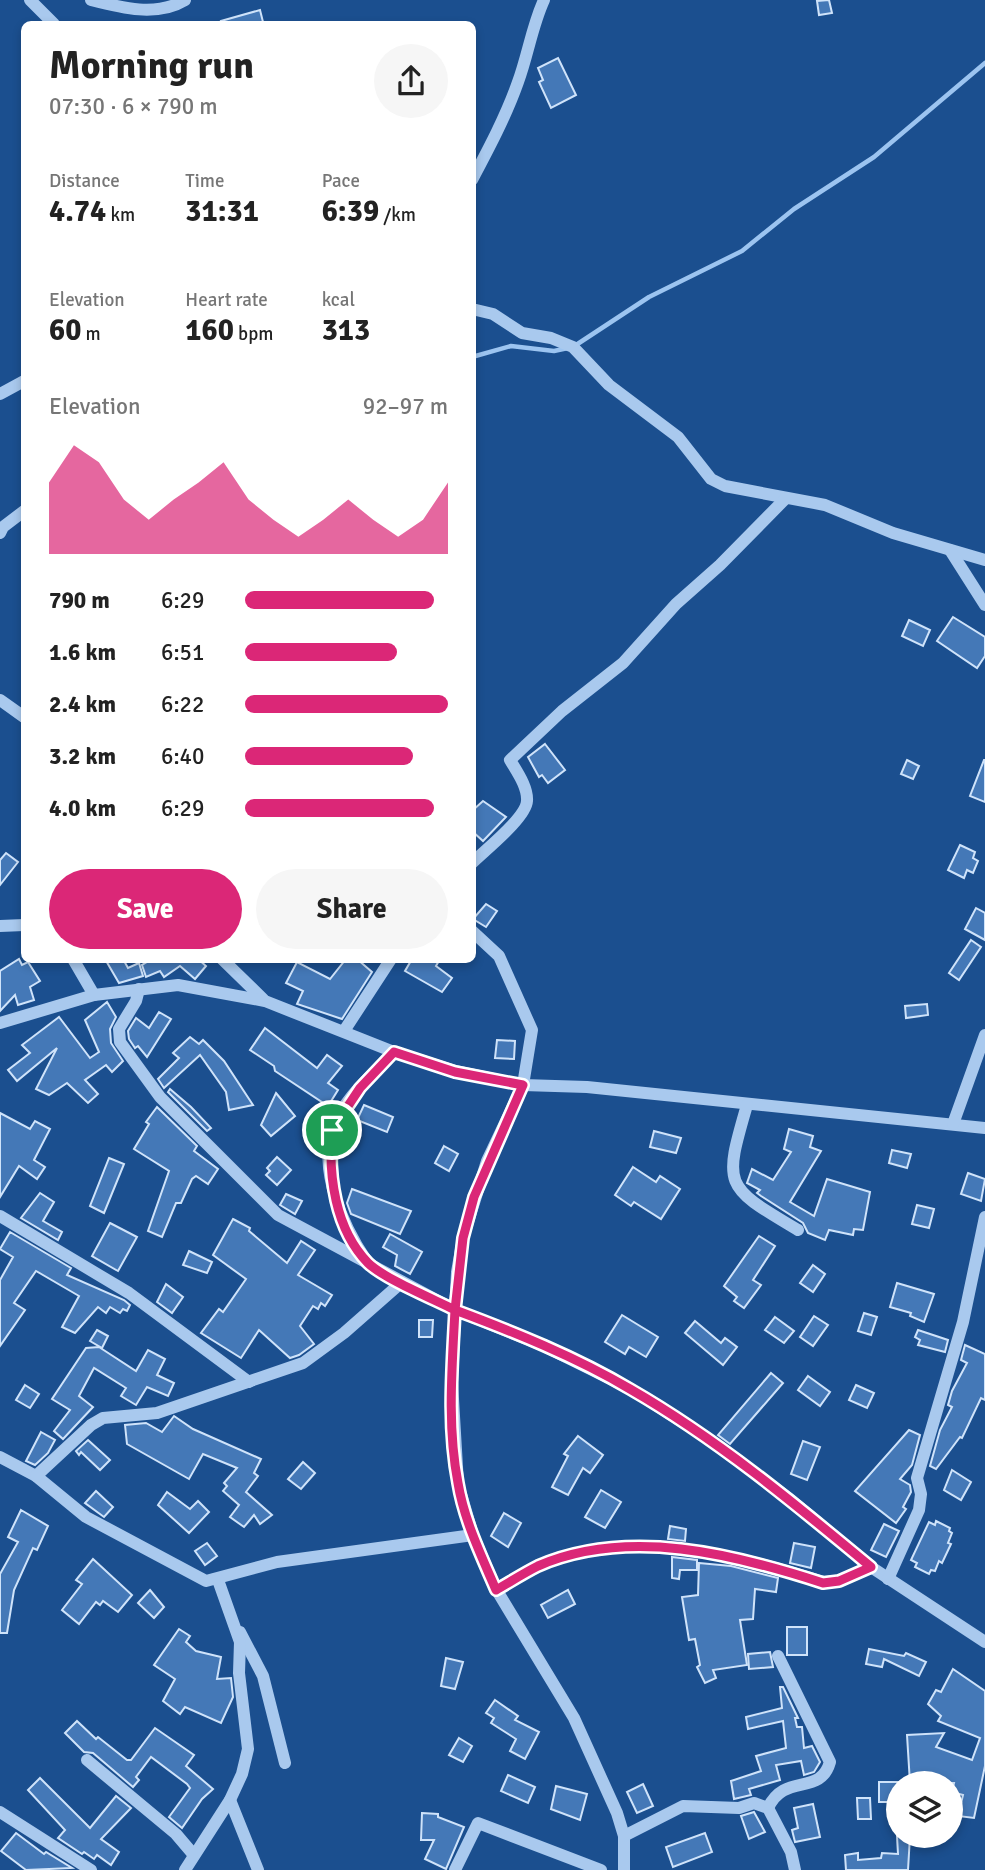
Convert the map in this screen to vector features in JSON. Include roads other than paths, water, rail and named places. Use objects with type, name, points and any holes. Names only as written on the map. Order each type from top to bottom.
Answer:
[{"type":"street","points":[[30,0],[51,21]]},
{"type":"street","points":[[91,0],[135,9],[173,7],[185,0]]},
{"type":"street","points":[[476,172],[508,108],[544,0]]},
{"type":"street","points":[[476,310],[493,314],[522,333],[551,338],[573,346],[609,385],[678,437],[711,479],[725,486],[825,505],[893,533],[985,560]]},
{"type":"street","points":[[0,394],[21,382]]},
{"type":"street","points":[[476,859],[521,816],[528,804],[527,791],[510,760],[562,711],[623,663],[676,604],[720,565],[786,498]]},
{"type":"street","points":[[0,533],[3,527],[21,513]]},
{"type":"street","points":[[950,550],[985,605]]},
{"type":"street","points":[[0,700],[21,715]]},
{"type":"street","points":[[0,926],[21,925]]},
{"type":"street","points":[[476,935],[499,956],[527,1014],[531,1030],[523,1085],[474,1197],[463,1238],[455,1310],[452,1382],[454,1455],[458,1484],[473,1535],[496,1590],[574,1718],[617,1813],[624,1836],[624,1870]]},
{"type":"street","points":[[75,963],[94,995]]},
{"type":"street","points":[[226,963],[265,1001]]},
{"type":"street","points":[[344,1031],[388,963]]},
{"type":"street","points":[[0,1023],[94,995],[178,985],[265,1001],[394,1052],[455,1072],[523,1085],[587,1087],[985,1128]]},
{"type":"street","points":[[139,989],[118,1036],[160,1097],[278,1215],[455,1310],[544,1346],[629,1388],[704,1436],[790,1499],[871,1567],[985,1642]]},
{"type":"street","points":[[953,1124],[985,1035]]},
{"type":"street","points":[[369,1264],[350,1237],[338,1210],[330,1152],[332,1130],[360,1088],[394,1052]]},
{"type":"street","points":[[747,1105],[730,1160],[733,1177],[755,1205],[798,1230]]},
{"type":"street","points":[[0,1216],[129,1293],[249,1382]]},
{"type":"street","points":[[888,1579],[919,1510],[917,1478],[962,1322],[985,1217]]},
{"type":"street","points":[[36,1476],[91,1425],[103,1418],[157,1413],[303,1363],[325,1349],[402,1282]]},
{"type":"street","points":[[0,1457],[36,1476],[86,1517],[153,1550],[195,1577],[218,1580],[276,1562],[473,1535]]},
{"type":"street","points":[[496,1590],[552,1562],[599,1550],[654,1546],[709,1553],[823,1583],[839,1581],[871,1567]]},
{"type":"street","points":[[218,1580],[238,1629],[263,1676],[285,1763]]},
{"type":"street","points":[[185,1870],[230,1800],[242,1774],[247,1749],[238,1629]]},
{"type":"street","points":[[768,1808],[774,1794],[787,1787],[820,1780],[827,1773],[830,1762],[778,1656]]},
{"type":"street","points":[[87,1760],[176,1834],[193,1854]]},
{"type":"street","points":[[230,1800],[259,1869]]},
{"type":"street","points":[[624,1836],[683,1806],[739,1808],[754,1803],[768,1808],[791,1852],[795,1870]]},
{"type":"street","points":[[0,1812],[91,1870]]},
{"type":"street","points":[[455,1870],[478,1823],[601,1870]]},
{"type":"waterway","points":[[576,345],[649,297],[742,251],[794,209],[874,157],[985,63]]},
{"type":"waterway","points":[[476,356],[511,346],[554,351],[568,348]]}]
